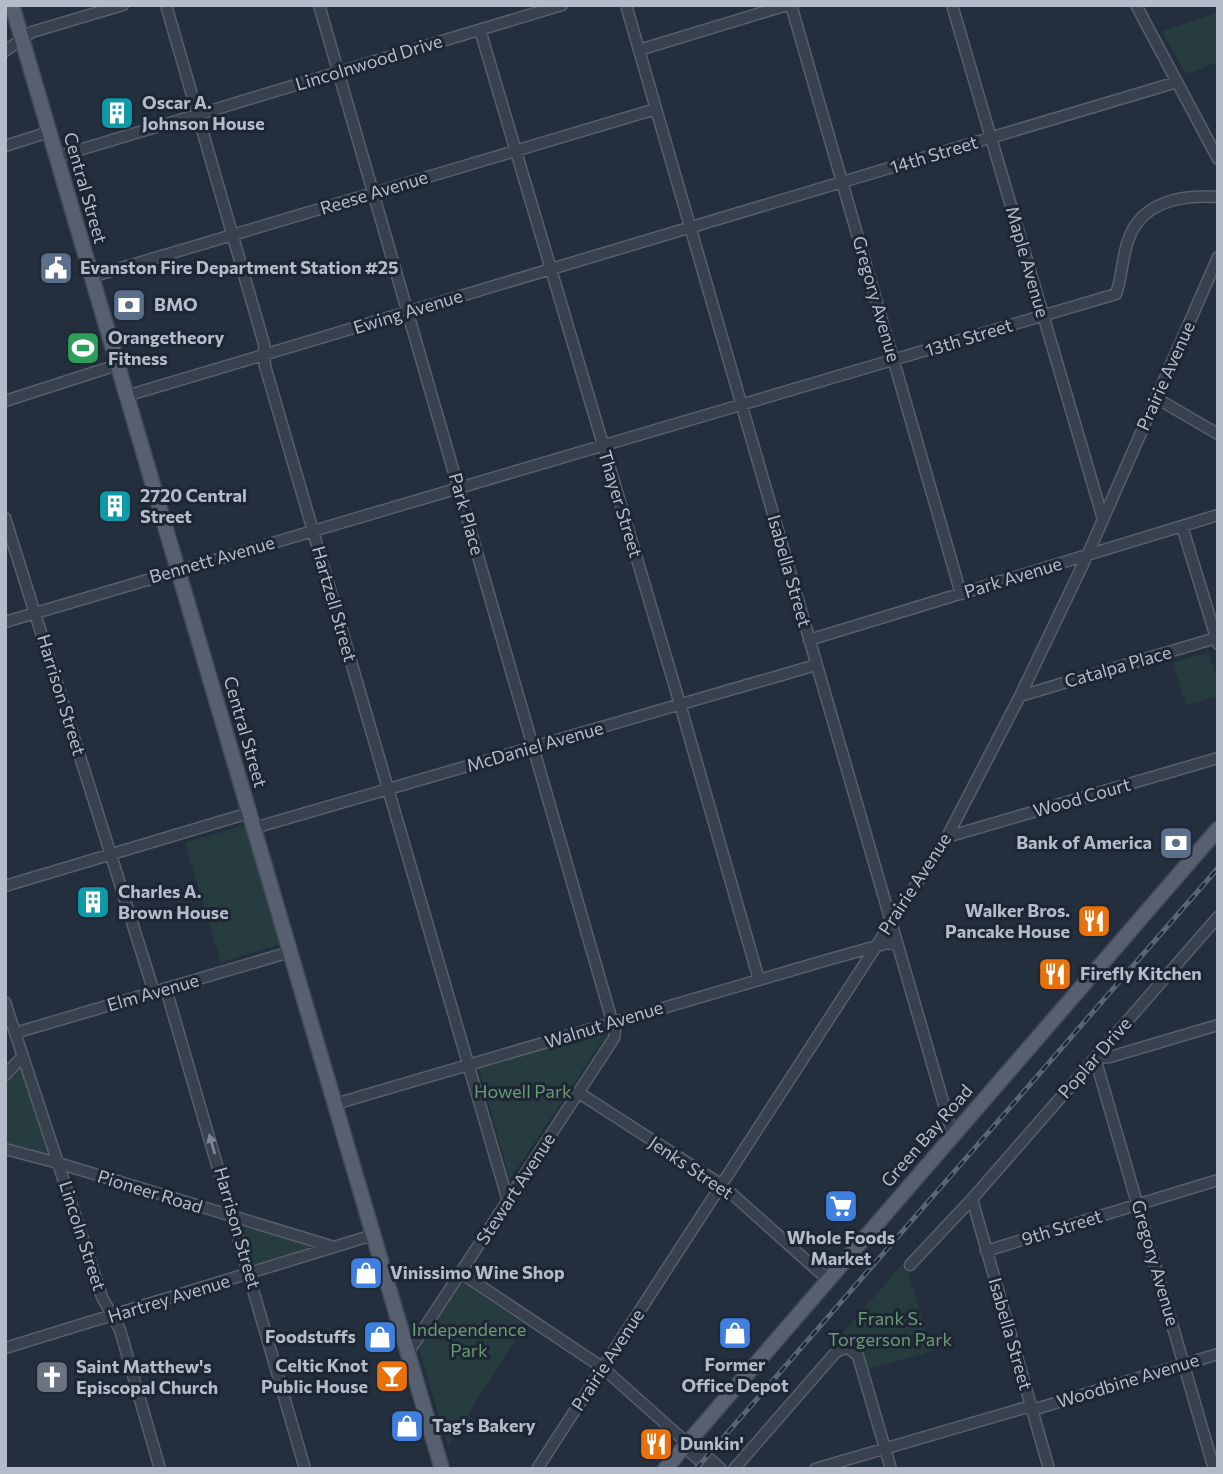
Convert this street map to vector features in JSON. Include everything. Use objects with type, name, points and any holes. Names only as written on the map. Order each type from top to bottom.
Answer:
[{"type":"main road","name":"Central Street","points":[[12,5],[440,1468]]},
{"type":"main road","name":"Green Bay Road","points":[[665,1469],[1218,828]]},
{"type":"street","points":[[5,51],[32,33],[122,5]]},
{"type":"street","name":"Hartzell Street","points":[[166,5],[264,344],[265,366],[508,1201]]},
{"type":"street","name":"Park Place","points":[[319,5],[614,1023]]},
{"type":"street","name":"Lincolnwood Drive","points":[[56,157],[562,5]]},
{"type":"street","name":"Isabella Street","points":[[626,5],[953,1136]]},
{"type":"street","points":[[639,50],[789,5]]},
{"type":"street","name":"Gregory Avenue","points":[[789,5],[961,594]]},
{"type":"street","name":"Maple Avenue","points":[[952,5],[1102,519]]},
{"type":"street","points":[[1136,5],[1218,159]]},
{"type":"street","name":"Thayer Street","points":[[480,30],[759,980]]},
{"type":"street","name":"14th Street","points":[[690,228],[1177,82]]},
{"type":"street","name":"Reese Avenue","points":[[91,277],[656,109]]},
{"type":"street","points":[[5,146],[49,132]]},
{"type":"street","name":"13th Street","points":[[742,406],[1116,294],[1128,239],[1138,222],[1154,208],[1174,200],[1218,197]]},
{"type":"street","name":"Ewing Avenue","points":[[126,396],[690,228]]},
{"type":"street","name":"Prairie Avenue","points":[[537,1469],[947,837],[1020,696],[1087,556],[1218,257]]},
{"type":"street","points":[[5,401],[117,365]]},
{"type":"street","points":[[1156,398],[1218,433]]},
{"type":"street","name":"Bennett Avenue","points":[[5,622],[742,406]]},
{"type":"street","name":"Park Avenue","points":[[809,640],[1218,515]]},
{"type":"street","name":"Harrison Street","points":[[5,518],[154,992]]},
{"type":"street","points":[[1182,526],[1217,641]]},
{"type":"street","name":"Catalpa Place","points":[[1020,696],[1217,641]]},
{"type":"street","name":"McDaniel Avenue","points":[[254,828],[816,665]]},
{"type":"street","name":"Wood Court","points":[[947,837],[1218,758]]},
{"type":"street","points":[[5,886],[249,813]]},
{"type":"street","name":"Poplar Drive","points":[[910,1265],[972,1199],[1218,917]]},
{"type":"street","name":"Walnut Avenue","points":[[335,1104],[888,943],[897,944]]},
{"type":"street","name":"Elm Avenue","points":[[15,1033],[290,952]]},
{"type":"street","name":"Harrison Street","points":[[166,989],[305,1469]]},
{"type":"street","name":"Lincoln Street","points":[[5,1002],[102,1297],[120,1330],[160,1469]]},
{"type":"street","name":"Stewart Avenue","points":[[408,1353],[614,1038],[614,1023]]},
{"type":"street","points":[[1095,1058],[1110,1057],[1218,1025]]},
{"type":"street","points":[[5,1075],[23,1056]]},
{"type":"street","name":"Gregory Avenue","points":[[1095,1058],[1214,1469]]},
{"type":"street","name":"Jenks Street","points":[[579,1093],[722,1185],[827,1279]]},
{"type":"street","name":"Pioneer Road","points":[[5,1149],[334,1247]]},
{"type":"street","name":"9th Street","points":[[986,1251],[1218,1180]]},
{"type":"street","name":"Isabella Street","points":[[972,1199],[1035,1408],[1049,1469]]},
{"type":"street","name":"Hartrey Avenue","points":[[5,1348],[373,1235]]},
{"type":"street","points":[[461,1273],[603,1368],[687,1443],[698,1448],[721,1469]]},
{"type":"street","points":[[734,1469],[835,1352],[847,1347],[858,1356],[891,1469]]},
{"type":"street","name":"Woodbine Avenue","points":[[815,1469],[1218,1354]]},
{"type":"street","points":[[687,1443],[692,1454],[709,1469]]},
{"type":"green space","points":[[1218,13],[1218,62],[1186,74],[1162,31]]},
{"type":"green space","points":[[1209,652],[1218,682],[1218,696],[1186,705],[1173,663]]},
{"type":"green space","points":[[245,825],[279,945],[221,962],[185,843]]},
{"type":"green space","name":"Howell Park","points":[[607,1030],[607,1034],[510,1179],[478,1067]]},
{"type":"green space","points":[[16,1069],[23,1072],[47,1144],[47,1149],[42,1153],[5,1144],[5,1079]]},
{"type":"green space","points":[[247,1227],[308,1244],[309,1249],[253,1268],[242,1233]]},
{"type":"green space","name":"Frank S. Torgerson Park","points":[[905,1261],[931,1351],[866,1368],[859,1350],[837,1340]]},
{"type":"green space","name":"Independence Park","points":[[460,1281],[525,1325],[448,1446],[418,1347]]},
{"type":"railway","points":[[696,1469],[1218,868]]},
{"type":"place","name":"Oscar A. Johnson House","points":[[117,113]]},
{"type":"place","name":"Evanston Fire Department Station #25","points":[[56,268]]},
{"type":"place","name":"BMO","points":[[129,305]]},
{"type":"place","name":"Orangetheory Fitness","points":[[83,348]]},
{"type":"place","name":"2720 Central Street","points":[[115,506]]},
{"type":"place","name":"Bank of America","points":[[1176,843]]},
{"type":"place","name":"Charles A. Brown House","points":[[93,902]]},
{"type":"place","name":"Walker Bros. Pancake House","points":[[1094,921]]},
{"type":"place","name":"Firefly Kitchen","points":[[1055,974]]},
{"type":"place","name":"Whole Foods Market","points":[[841,1206]]},
{"type":"place","name":"Vinissimo Wine Shop","points":[[366,1273]]},
{"type":"place","name":"Former Office Depot","points":[[735,1333]]},
{"type":"place","name":"Foodstuffs","points":[[380,1337]]},
{"type":"place","name":"Celtic Knot Public House","points":[[392,1376]]},
{"type":"place","name":"Saint Matthew's Episcopal Church","points":[[52,1377]]},
{"type":"place","name":"Tag's Bakery","points":[[407,1426]]},
{"type":"place","name":"Dunkin'","points":[[656,1444]]}]
